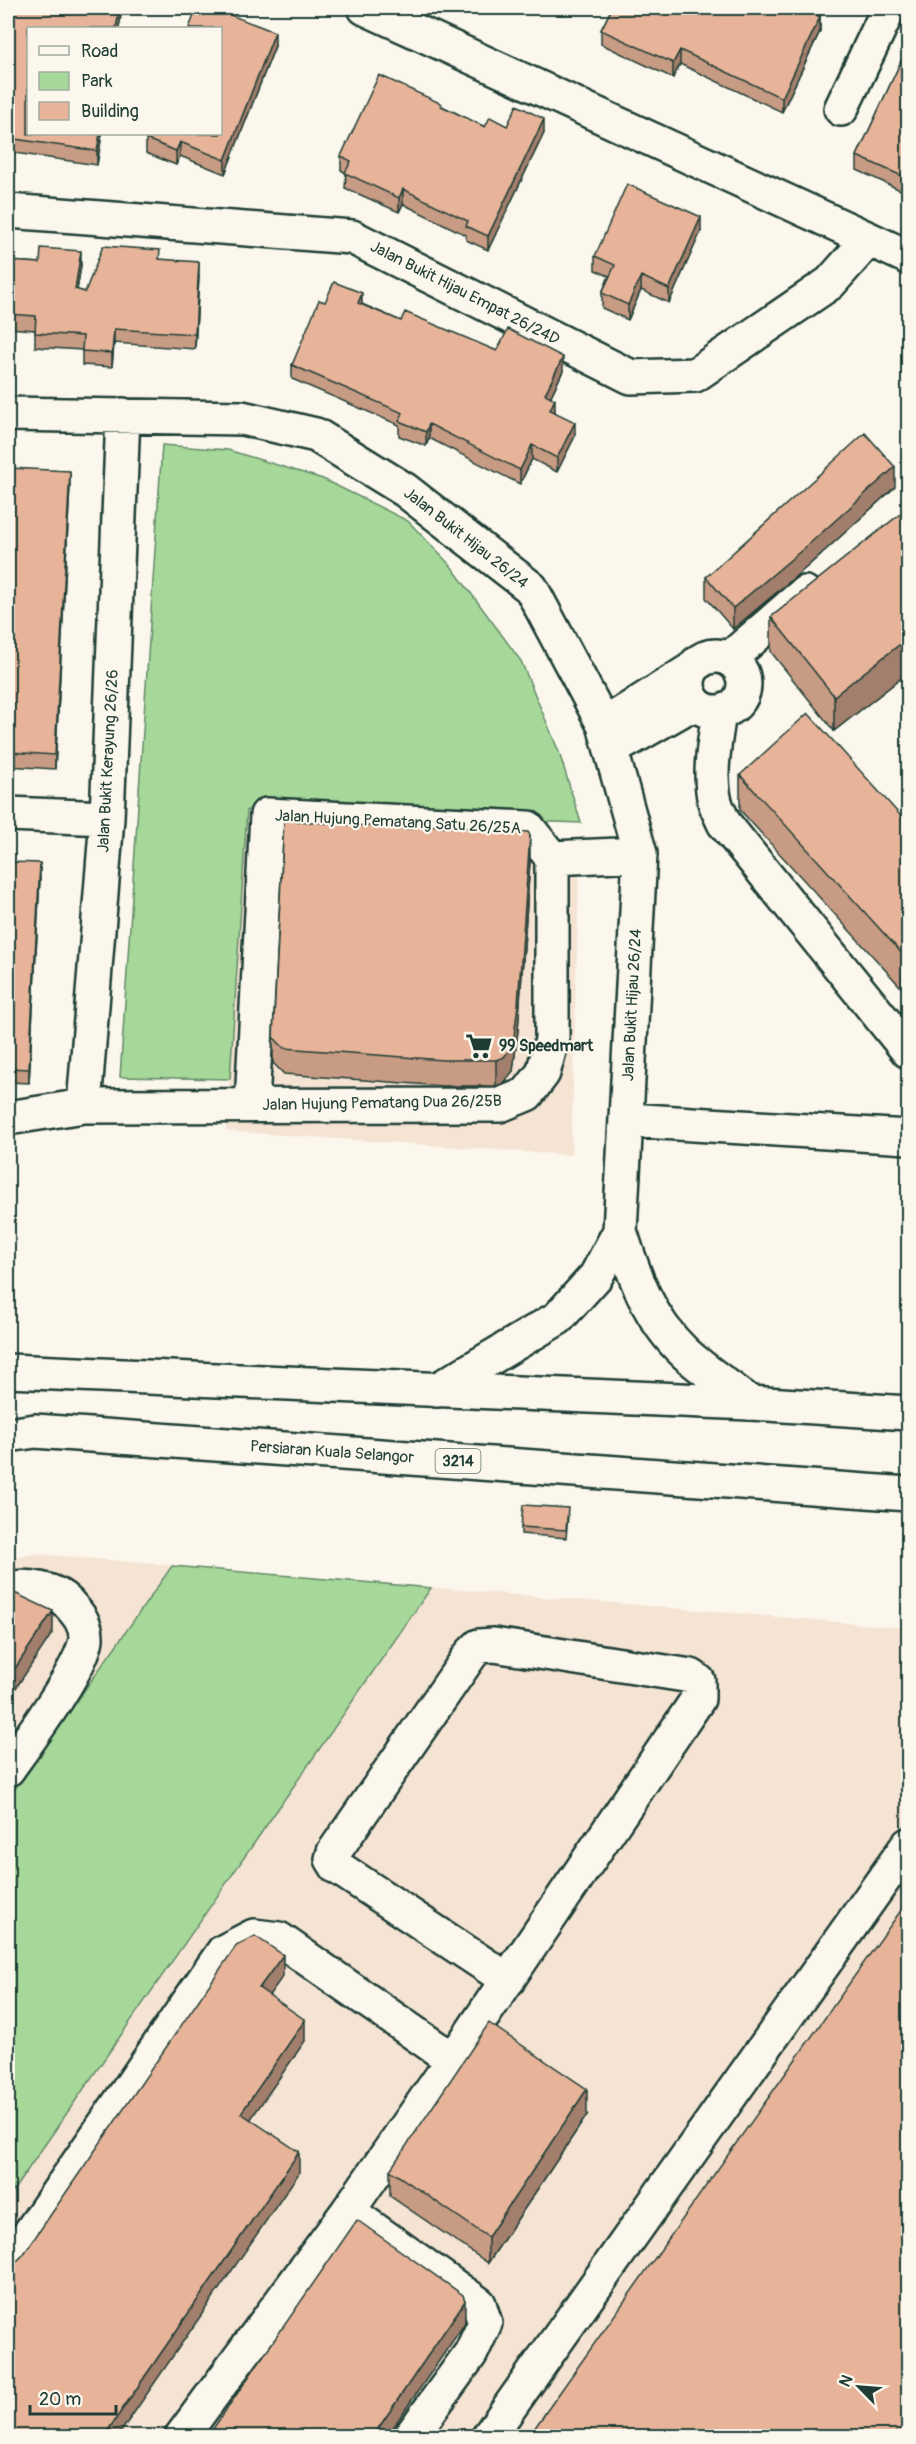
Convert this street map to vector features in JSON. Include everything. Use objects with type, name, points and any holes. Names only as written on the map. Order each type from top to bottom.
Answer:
[{"type":"street","points":[[365,8],[909,257]]},
{"type":"street","points":[[841,110],[889,8]]},
{"type":"street","name":"Jalan Bukit Hijau Empat 26/24D","points":[[8,211],[352,237],[631,376],[695,375],[830,283],[869,239]]},
{"type":"street","name":"Jalan Bukit Hijau 26/24","points":[[8,414],[242,418],[316,435],[405,490],[531,588],[607,738],[640,854],[620,1231]]},
{"type":"street","name":"Jalan Bukit Kerayung 26/26","points":[[84,1106],[107,818],[123,415]]},
{"type":"street","points":[[729,659],[826,576]]},
{"type":"street","points":[[717,656],[729,659],[738,666],[744,677],[744,689],[740,700],[731,709],[685,708],[607,738],[705,658],[717,656]]},
{"type":"street","points":[[691,670],[688,682],[690,695],[708,709],[714,747],[715,801],[724,823],[909,1051]]},
{"type":"street","points":[[8,814],[107,818]]},
{"type":"street","name":"Jalan Hujung Pematang Satu 26/25A","points":[[252,1104],[267,816],[528,828],[552,858]]},
{"type":"street","points":[[552,858],[640,854]]},
{"type":"street","name":"Jalan Hujung Pematang Dua 26/25B","points":[[8,1118],[84,1106],[500,1105],[527,1094],[543,1073],[552,1040],[552,858]]},
{"type":"street","points":[[627,1120],[909,1137]]},
{"type":"street","points":[[437,1390],[558,1318],[596,1276],[620,1231]]},
{"type":"street","points":[[620,1231],[634,1277],[652,1314],[684,1352],[750,1403]]},
{"type":"street","points":[[8,1371],[750,1403],[909,1413]]},
{"type":"street","name":"Persiaran Kuala Selangor","points":[[8,1435],[35,1431],[909,1494]]},
{"type":"street","points":[[8,1589],[20,1587],[46,1590],[65,1600],[83,1621],[86,1639],[78,1661],[45,1716],[8,1769]]},
{"type":"street","points":[[182,2436],[348,2211],[508,1980],[698,1699],[698,1682],[691,1676],[494,1645],[479,1646],[471,1654],[334,1852],[332,1859],[338,1867],[508,1980]]},
{"type":"street","points":[[489,2436],[909,1845]]},
{"type":"street","points":[[8,2265],[223,1952],[254,1936],[279,1939],[453,2060]]},
{"type":"street","points":[[348,2211],[480,2304],[485,2323],[471,2353],[411,2436]]},
{"type":"shaded area","points":[[245,831],[580,842],[571,1155],[226,1131]]},
{"type":"shaded area","points":[[36,1554],[908,1628],[908,2436],[8,2436],[8,1558]]},
{"type":"green space","points":[[162,445],[228,450],[323,479],[408,521],[451,566],[521,661],[559,752],[581,823],[247,810],[230,1079],[120,1077]]},
{"type":"green space","points":[[172,1566],[431,1588],[8,2198],[8,1799]]},
{"type":"building","points":[[8,8],[120,8],[116,27],[27,27],[27,135],[100,135],[97,151],[8,138]]},
{"type":"building","points":[[197,8],[212,8],[275,32],[225,160],[180,142],[176,151],[146,139],[148,135],[222,135],[222,27],[189,27]]},
{"type":"building","points":[[612,8],[817,8],[814,14],[820,17],[782,98],[680,50],[673,63],[601,30]]},
{"type":"building","points":[[909,44],[909,179],[857,156]]},
{"type":"building","points":[[379,75],[485,127],[490,117],[507,126],[517,105],[544,119],[488,236],[466,226],[468,221],[403,189],[399,198],[345,173],[351,161],[341,156]]},
{"type":"building","points":[[627,184],[701,217],[669,289],[641,276],[628,305],[602,293],[615,265],[595,256]]},
{"type":"building","points":[[103,246],[160,250],[159,259],[199,262],[195,334],[114,329],[112,353],[82,351],[83,336],[35,333],[36,316],[8,314],[8,261],[40,263],[41,248],[81,251],[75,289],[85,292]]},
{"type":"building","points":[[334,282],[362,293],[358,303],[401,321],[405,312],[497,351],[508,329],[563,357],[545,394],[555,399],[550,410],[575,422],[557,458],[532,445],[520,470],[429,424],[426,432],[399,421],[403,413],[292,365],[319,300],[325,302]]},
{"type":"building","points":[[865,433],[895,467],[733,608],[706,577]]},
{"type":"building","points":[[8,468],[70,471],[55,755],[8,752]]},
{"type":"building","points":[[909,507],[909,637],[834,696],[771,617]]},
{"type":"building","points":[[808,713],[909,825],[909,961],[740,775]]},
{"type":"building","points":[[284,820],[411,829],[412,824],[528,832],[530,835],[518,1004],[513,1045],[504,1057],[496,1060],[443,1060],[284,1048],[273,1037]]},
{"type":"building","points":[[8,862],[40,863],[29,1069],[8,1068]]},
{"type":"building","points":[[523,1505],[568,1508],[566,1530],[521,1527]]},
{"type":"building","points":[[8,1590],[53,1611],[8,1679]]},
{"type":"building","points":[[909,1899],[909,2436],[529,2436]]},
{"type":"building","points":[[255,1936],[283,1955],[259,1988],[305,2020],[241,2113],[299,2152],[104,2436],[8,2436],[8,2263],[16,2262],[23,2255],[236,1946]]},
{"type":"building","points":[[489,2023],[587,2089],[488,2237],[390,2170]]},
{"type":"building","points":[[357,2220],[463,2295],[465,2301],[373,2436],[208,2436]]},
{"type":"place","name":"99 Speedmart","points":[[479,1046]]}]
